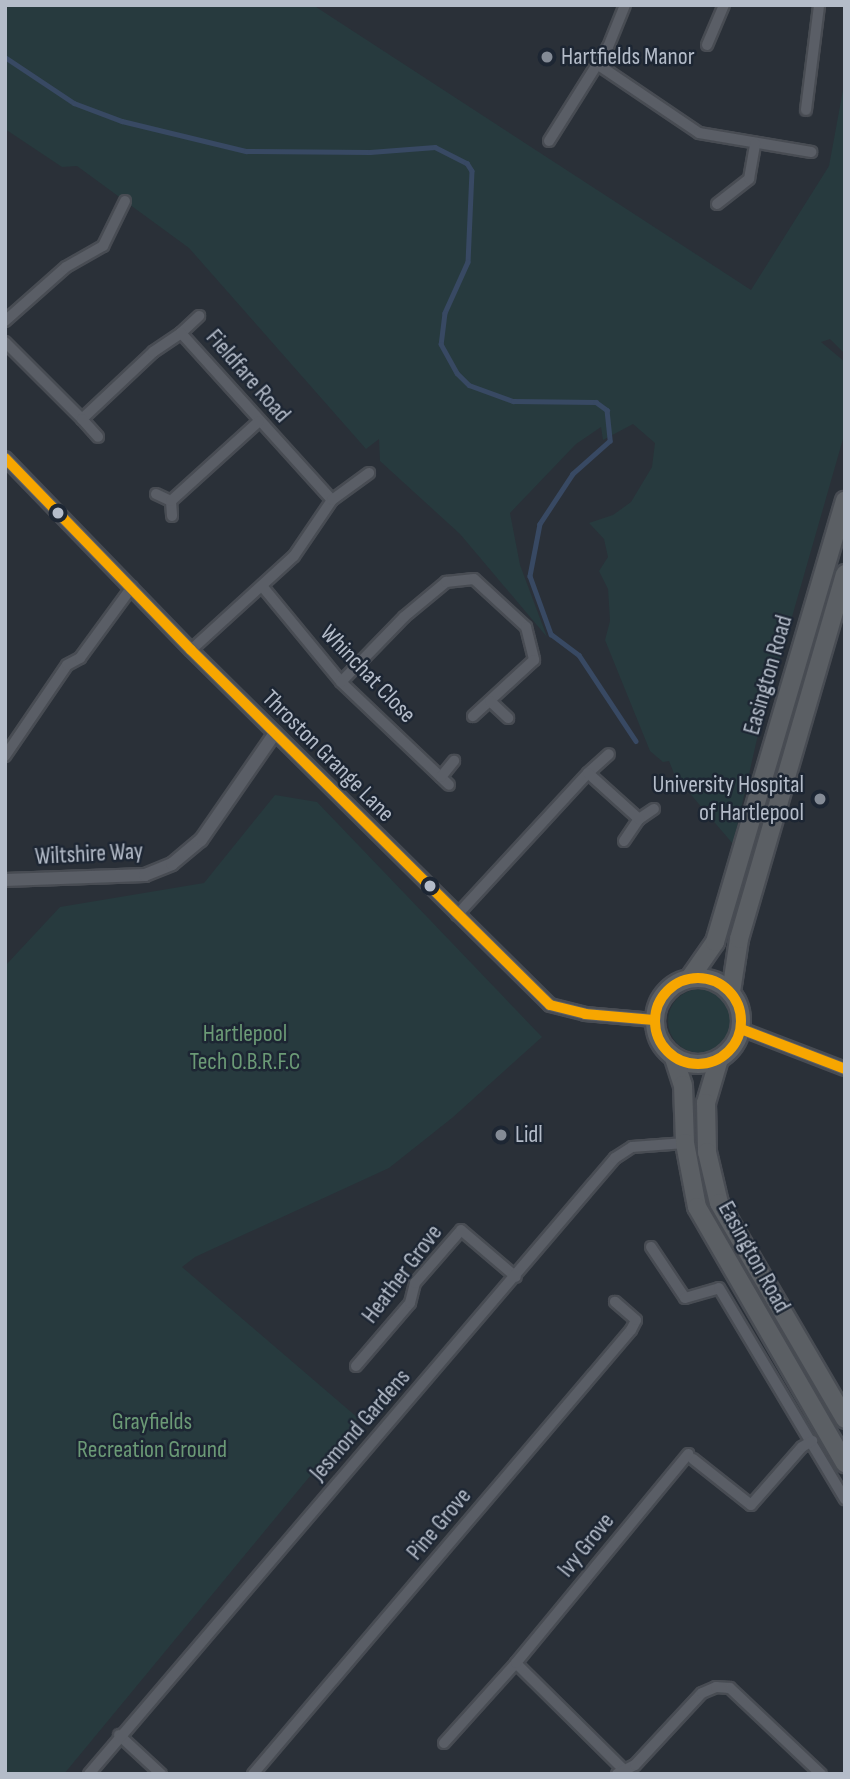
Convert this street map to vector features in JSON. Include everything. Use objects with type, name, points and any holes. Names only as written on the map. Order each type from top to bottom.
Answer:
[{"type":"highway","name":"Easington Road","points":[[845,501],[715,942],[690,978],[661,997],[654,1020],[656,1034],[674,1058],[683,1085],[685,1143],[697,1207],[845,1462]]},
{"type":"highway","name":"Easington Road","points":[[845,574],[739,939],[731,992],[741,1016],[741,1029],[737,1041],[719,1059],[706,1093],[713,1185],[725,1220],[845,1419]]},
{"type":"highway","points":[[690,978],[719,983],[731,992]]},
{"type":"highway","points":[[674,1058],[689,1064],[719,1059]]},
{"type":"highway","points":[[808,1401],[828,1390]]},
{"type":"street","points":[[549,141],[597,64],[625,5]]},
{"type":"street","points":[[708,45],[724,5]]},
{"type":"street","points":[[806,110],[819,5]]},
{"type":"street","points":[[597,64],[699,133],[811,152]]},
{"type":"street","points":[[717,204],[749,179],[755,144]]},
{"type":"street","points":[[5,321],[66,267],[103,246],[125,201]]},
{"type":"street","points":[[181,333],[199,316]]},
{"type":"street","name":"Fieldfare Road","points":[[82,419],[153,352],[181,333],[258,422],[332,500]]},
{"type":"street","points":[[5,342],[98,437]]},
{"type":"street","points":[[171,501],[258,422]]},
{"type":"street","name":"Throston Grange Lane","points":[[5,458],[191,650],[550,1005],[586,1014],[654,1020]]},
{"type":"street","points":[[191,650],[294,556],[332,500],[369,473]]},
{"type":"street","points":[[156,494],[171,501]]},
{"type":"street","points":[[171,501],[172,516]]},
{"type":"street","points":[[341,682],[415,608],[446,582],[468,578],[480,581],[526,627],[534,660],[473,716]]},
{"type":"street","name":"Whinchat Close","points":[[262,586],[341,682],[445,781],[454,761]]},
{"type":"street","points":[[5,755],[67,665],[80,658],[132,587]]},
{"type":"street","points":[[490,701],[508,718]]},
{"type":"street","name":"Wiltshire Way","points":[[5,880],[145,875],[172,864],[201,840],[275,733]]},
{"type":"street","points":[[457,915],[588,773],[609,754]]},
{"type":"street","points":[[588,773],[639,819]]},
{"type":"street","points":[[624,841],[639,819],[654,809]]},
{"type":"street","points":[[741,1029],[845,1069]]},
{"type":"street","name":"Jesmond Gardens","points":[[89,1774],[119,1735],[516,1277],[615,1158],[632,1147],[685,1143]]},
{"type":"street","name":"Heather Grove","points":[[356,1366],[410,1303],[415,1283],[461,1230],[516,1277]]},
{"type":"street","name":"Easington Road","points":[[651,1247],[685,1298],[719,1288],[813,1441],[845,1499]]},
{"type":"street","points":[[726,1301],[729,1290],[757,1272]]},
{"type":"street","name":"Pine Grove","points":[[253,1774],[631,1330],[636,1320],[615,1302]]},
{"type":"street","points":[[761,1514],[751,1505],[802,1447],[813,1441]]},
{"type":"street","name":"Ivy Grove","points":[[444,1743],[516,1663],[690,1457],[751,1505]]},
{"type":"street","points":[[516,1663],[619,1771],[635,1765],[702,1693],[716,1687],[730,1688],[821,1774]]},
{"type":"street","points":[[119,1735],[161,1774]]},
{"type":"green space","points":[[5,5],[313,5],[751,290],[829,166],[845,79],[845,354],[830,339],[821,342],[845,362],[845,432],[757,739],[733,844],[675,776],[669,761],[663,762],[650,751],[605,640],[610,621],[608,589],[599,571],[608,557],[604,539],[589,523],[613,515],[631,502],[652,467],[655,443],[633,424],[603,440],[601,427],[576,444],[510,513],[520,565],[547,637],[460,534],[380,461],[379,439],[366,449],[189,248],[77,166],[62,167],[5,129]]},
{"type":"green space","points":[[275,795],[317,802],[542,1037],[452,1118],[389,1168],[195,1257],[182,1267],[358,1418],[64,1774],[5,1774],[5,966],[60,907],[204,883]]},
{"type":"green space","points":[[700,989],[712,991],[723,998],[730,1009],[730,1033],[723,1044],[712,1051],[700,1053],[688,1051],[677,1044],[670,1033],[668,1021],[670,1009],[677,998],[688,991]]},
{"type":"waterway","points":[[5,57],[74,103],[122,121],[246,151],[370,152],[435,147],[467,163],[472,171],[468,262],[445,313],[441,344],[457,373],[469,385],[513,401],[596,402],[607,410],[610,441],[573,474],[540,524],[530,576],[551,634],[579,655],[636,741]]},
{"type":"transit line","points":[[5,458],[191,650],[550,1005],[585,1014],[654,1020]]},
{"type":"transit line","points":[[698,978],[715,981],[729,990],[738,1004],[741,1021],[738,1038],[729,1052],[715,1061],[698,1064],[681,1061],[667,1052],[658,1038],[655,1021],[658,1004],[667,990],[681,981],[698,978]]},
{"type":"transit line","points":[[741,1029],[845,1069]]},
{"type":"place","name":"Hartfields Manor","points":[[547,57]]},
{"type":"place","name":"University Hospital of Hartlepool","points":[[820,799]]},
{"type":"place","name":"Lidl","points":[[501,1135]]},
{"type":"park label","name":"Hartlepool Tech O.B.R.F.C","points":[[245,1048]]},
{"type":"park label","name":"Grayfields Recreation Ground","points":[[152,1436]]}]
